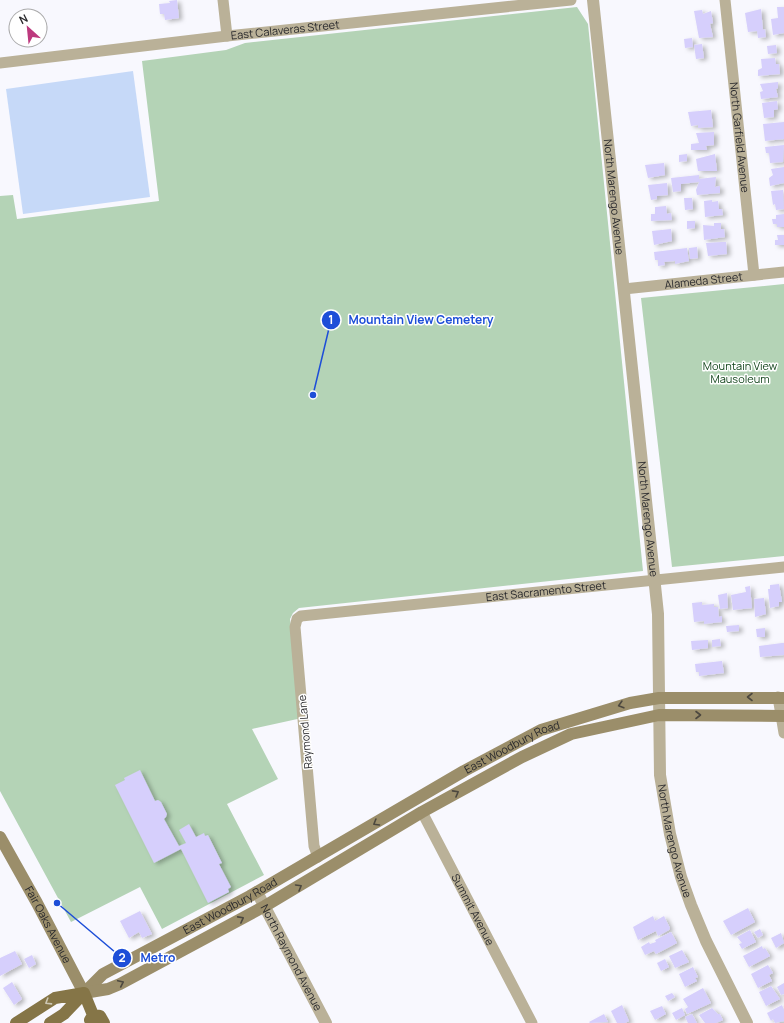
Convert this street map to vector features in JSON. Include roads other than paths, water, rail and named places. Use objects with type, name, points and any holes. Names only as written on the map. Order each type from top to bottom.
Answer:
[{"type":"main road","name":"East Woodbury Road","points":[[84,993],[103,974],[256,892],[464,771],[541,730],[630,703],[659,698],[781,698]]},
{"type":"main road","name":"East Woodbury Road","points":[[84,993],[108,989],[120,984],[265,906],[422,812],[522,757],[571,734],[659,715],[783,716]]},
{"type":"main road","name":"Fair Oaks Avenue","points":[[0,837],[37,903],[84,993],[92,1019],[100,1016],[104,1023]]},
{"type":"main road","points":[[16,1023],[55,998],[84,993]]},
{"type":"main road","points":[[50,1023],[64,1014],[84,993]]},
{"type":"street","points":[[223,0],[227,36]]},
{"type":"street","name":"East Calaveras Street","points":[[0,63],[227,36],[572,0]]},
{"type":"street","name":"North Marengo Avenue","points":[[593,0],[658,614],[660,775],[670,834],[681,877],[706,941],[748,1023]]},
{"type":"street","name":"North Garfield Avenue","points":[[725,0],[754,275]]},
{"type":"street","name":"Alameda Street","points":[[624,289],[784,272]]},
{"type":"street","name":"East Sacramento Street","points":[[308,614],[784,567]]},
{"type":"street","name":"Raymond Lane","points":[[308,614],[297,619],[295,627],[314,846],[318,857]]},
{"type":"street","points":[[781,698],[784,733]]},
{"type":"street","name":"Summit Avenue","points":[[422,812],[532,1023]]},
{"type":"street","name":"North Raymond Avenue","points":[[256,892],[265,906],[270,919],[326,1023]]},
{"type":"water","points":[[133,71],[150,197],[23,214],[6,89]]},
{"type":"place","name":"Mountain View Cemetery","points":[[313,395]]},
{"type":"place","name":"Metro","points":[[57,903]]},
{"type":"park label","name":"Mountain View Mausoleum","points":[[740,372]]}]
